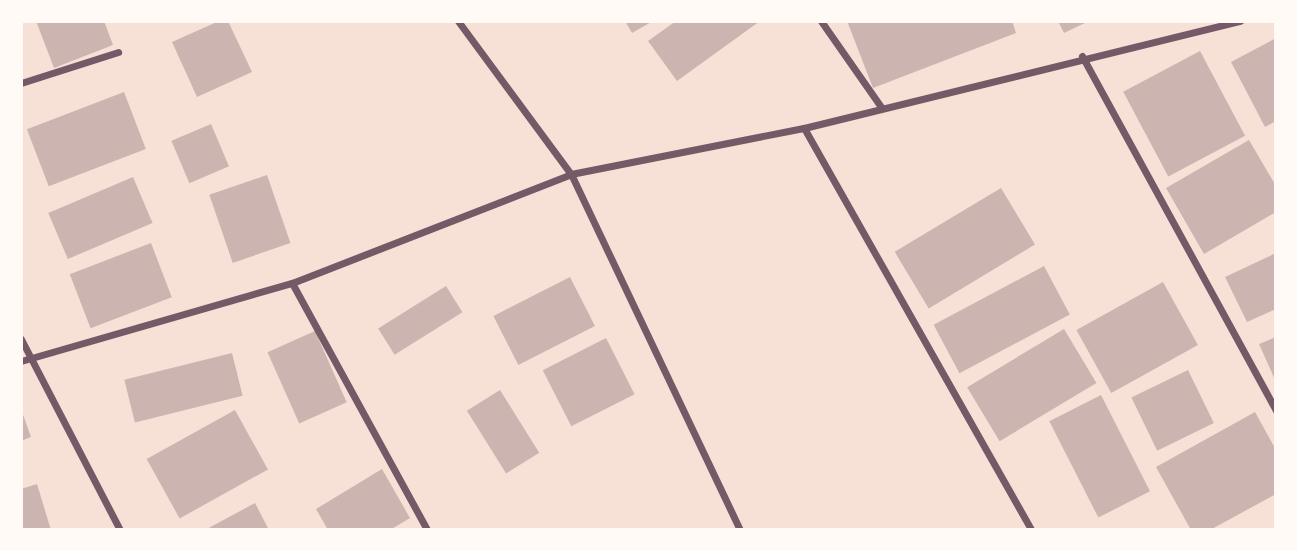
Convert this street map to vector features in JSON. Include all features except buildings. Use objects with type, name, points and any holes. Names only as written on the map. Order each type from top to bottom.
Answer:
[{"type":"street","points":[[458,21],[571,174],[740,530]]},
{"type":"street","points":[[821,21],[881,107]]},
{"type":"street","points":[[21,361],[292,283],[571,174],[804,128],[1082,55],[1240,21]]},
{"type":"street","points":[[21,83],[118,51]]},
{"type":"street","points":[[1082,55],[1276,411]]},
{"type":"street","points":[[804,128],[1031,530]]},
{"type":"street","points":[[292,283],[427,530]]},
{"type":"street","points":[[21,339],[120,530]]}]
